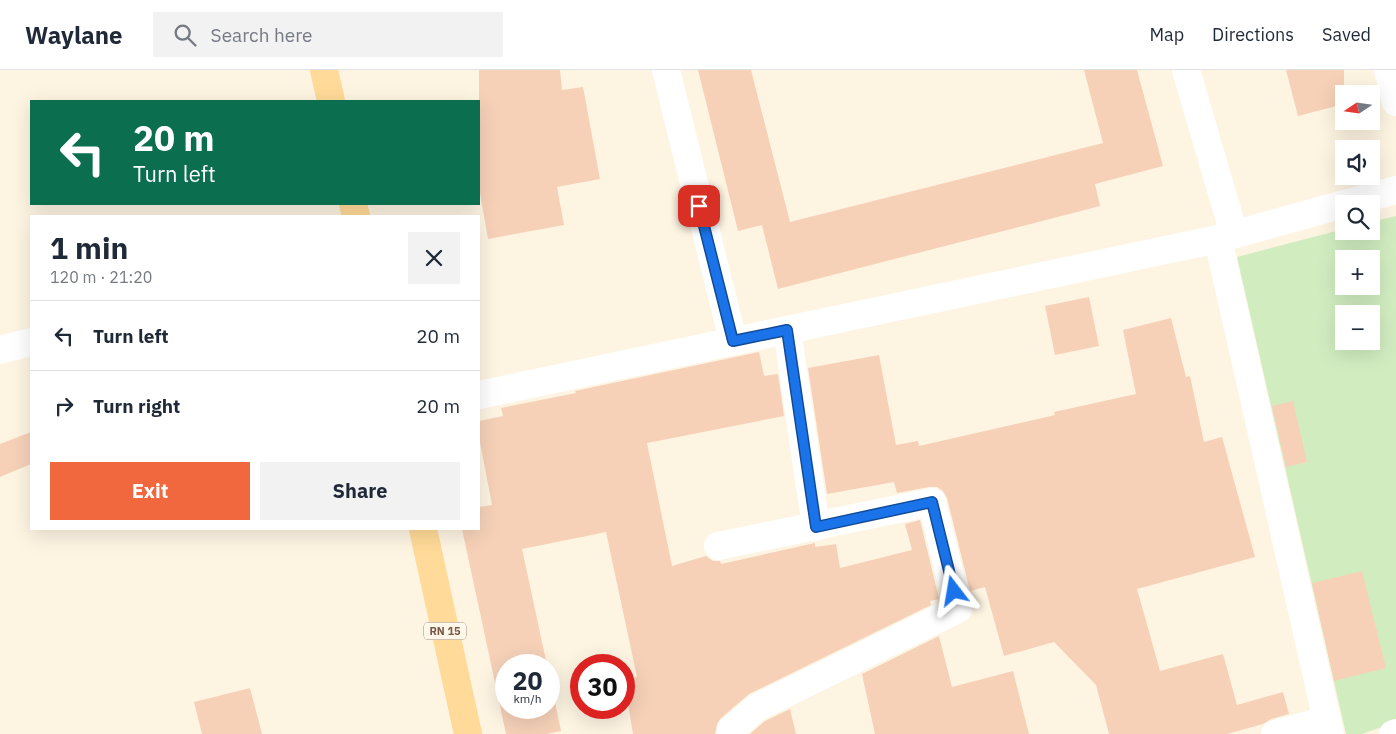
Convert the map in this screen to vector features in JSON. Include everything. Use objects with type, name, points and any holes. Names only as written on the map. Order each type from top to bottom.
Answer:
[{"type":"main road","points":[[324,70],[331,100]]},
{"type":"main road","name":"RN 15","points":[[423,530],[468,734]]},
{"type":"street","points":[[666,70],[733,341]]},
{"type":"street","points":[[1186,70],[1226,236],[1329,727],[1275,734]]},
{"type":"street","points":[[1388,70],[1396,102]]},
{"type":"street","points":[[1377,195],[1396,190]]},
{"type":"street","points":[[480,395],[1226,236],[1335,206]]},
{"type":"street","points":[[787,330],[816,527]]},
{"type":"street","points":[[0,350],[30,342]]},
{"type":"street","points":[[718,546],[932,502],[958,609],[756,708],[731,730],[731,734]]},
{"type":"green space","points":[[1396,216],[1396,722],[1362,734],[1346,734],[1237,257],[1335,231],[1335,240],[1380,240],[1380,220]]},
{"type":"building","points":[[479,70],[560,70],[562,90],[583,87],[600,179],[557,187],[564,225],[488,239],[480,194]]},
{"type":"building","points":[[698,70],[751,70],[790,222],[1103,143],[1084,70],[1137,70],[1163,166],[1095,184],[1100,206],[778,289],[762,225],[738,231]]},
{"type":"building","points":[[1286,70],[1344,70],[1344,85],[1335,85],[1335,106],[1298,116]]},
{"type":"building","points":[[1089,297],[1099,346],[1055,355],[1045,306]]},
{"type":"building","points":[[1171,318],[1186,377],[1190,376],[1204,442],[1222,437],[1255,557],[1137,589],[1160,671],[1223,654],[1237,705],[1283,692],[1289,714],[1271,719],[1263,724],[1227,734],[1109,734],[1096,685],[1054,642],[1004,656],[985,587],[970,591],[947,498],[943,491],[937,487],[929,487],[897,493],[894,482],[827,494],[808,368],[879,355],[896,445],[918,441],[919,446],[1055,415],[1054,412],[1136,394],[1123,330]]},
{"type":"building","points":[[759,352],[764,376],[778,374],[784,416],[647,443],[672,566],[706,556],[713,561],[720,561],[721,564],[815,543],[815,547],[836,544],[840,568],[912,550],[905,524],[920,520],[939,599],[930,601],[931,605],[749,694],[720,719],[715,734],[633,734],[630,719],[635,719],[635,677],[637,677],[635,654],[632,654],[606,532],[522,549],[545,654],[495,654],[495,683],[462,530],[480,530],[480,507],[492,505],[480,442],[480,421],[503,416],[501,408],[576,393],[575,391]]},
{"type":"building","points":[[1293,401],[1307,462],[1286,467],[1272,406]]},
{"type":"building","points":[[30,432],[30,464],[0,477],[0,444]]},
{"type":"building","points":[[1362,571],[1386,668],[1334,681],[1312,583]]},
{"type":"building","points":[[939,636],[952,687],[1013,671],[1029,734],[875,734],[862,674]]},
{"type":"building","points":[[250,688],[262,734],[202,734],[194,702]]},
{"type":"building","points":[[790,709],[796,734],[750,734],[765,721]]},
{"type":"building","points":[[503,719],[559,719],[561,731],[547,734],[506,734]]},
{"type":"route","points":[[699,206],[733,341],[787,330],[816,527],[932,502],[954,591]]}]
